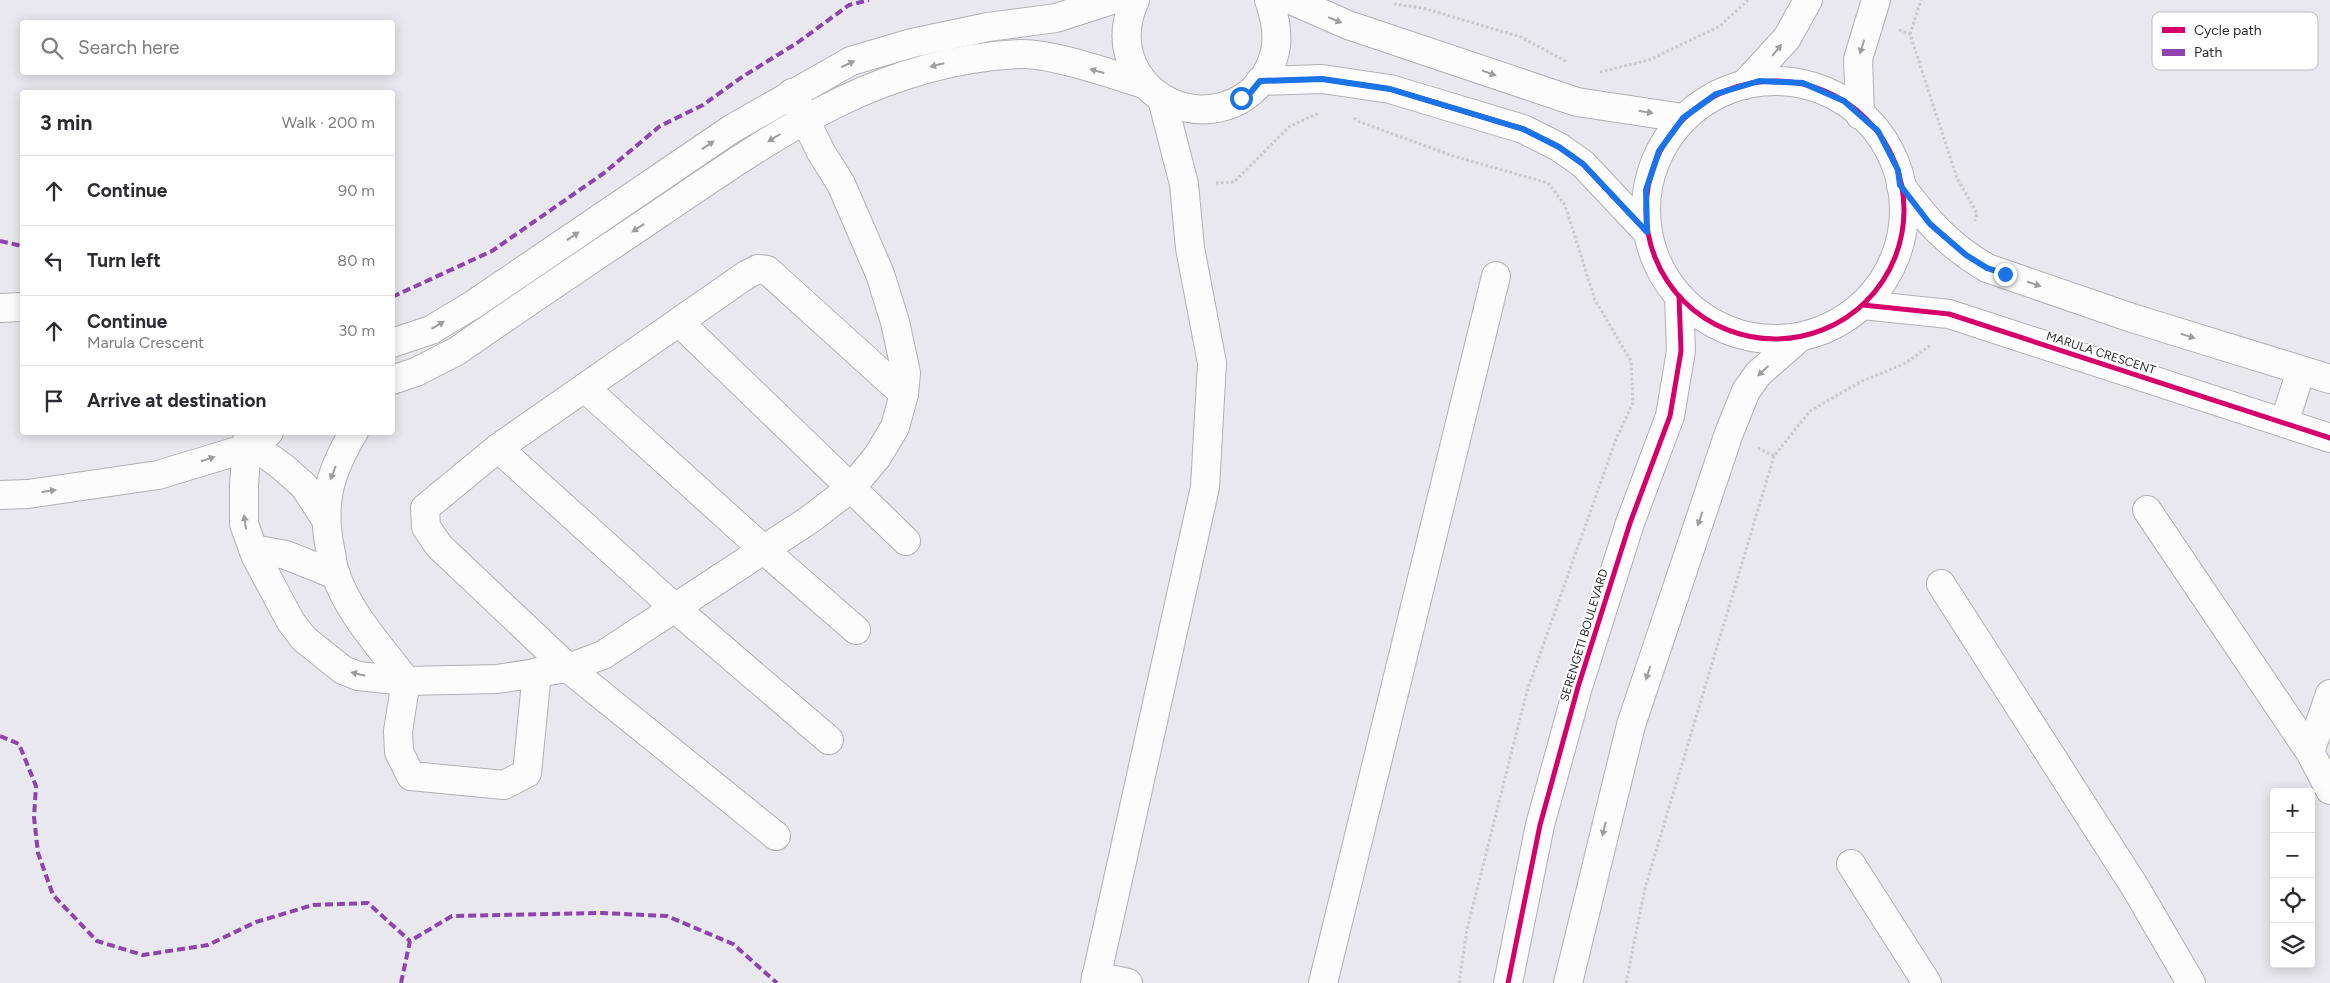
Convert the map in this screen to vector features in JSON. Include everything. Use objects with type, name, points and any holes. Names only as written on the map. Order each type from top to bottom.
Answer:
[{"type":"street","points":[[395,342],[430,330],[474,304],[733,128],[792,93],[851,62],[912,42],[988,27],[1056,18],[1112,0]]},
{"type":"street","points":[[1128,983],[1095,979],[1205,487],[1212,363],[1190,248],[1184,184],[1153,91],[1131,63],[1126,40],[1128,16],[1134,0]]},
{"type":"street","points":[[395,379],[416,372],[458,351],[698,187],[805,119],[845,98],[922,69],[951,62],[1020,54],[1034,55],[1062,61],[1153,91],[1184,108],[1208,110],[1231,105],[1251,92],[1267,74],[1275,52],[1277,26],[1269,0]]},
{"type":"street","points":[[1291,0],[1357,28],[1577,102],[1683,118]]},
{"type":"street","points":[[1744,85],[1787,38],[1808,0]]},
{"type":"street","points":[[1860,115],[1858,59],[1873,10]]},
{"type":"street","points":[[1260,81],[1322,79],[1342,92],[1390,89],[1523,129],[1559,147],[1583,164],[1647,232]]},
{"type":"street","points":[[1759,81],[1803,83],[1844,101],[1878,131],[1898,170],[1905,214],[1896,258],[1873,296],[1838,324],[1799,338],[1758,340],[1719,328],[1685,304],[1660,270],[1647,232],[1646,190],[1659,151],[1683,118],[1716,94],[1744,85],[1759,81]]},
{"type":"street","points":[[254,440],[244,485],[244,524],[253,549],[291,622],[304,639],[343,670],[358,676],[406,681],[497,679],[568,668],[604,655],[676,609],[809,520],[851,488],[877,457],[894,427],[904,394],[906,373],[895,322],[880,274],[841,184],[821,152],[792,93]]},
{"type":"street","points":[[1900,185],[1930,224],[1966,255],[1987,268],[2132,318],[2330,379]]},
{"type":"street","points":[[776,836],[568,668],[439,546],[426,527],[425,508],[498,448],[746,275],[758,269],[767,270],[904,394]]},
{"type":"street","points":[[1323,983],[1496,276]]},
{"type":"street","name":"SERENGETI BOULEVARD","points":[[1508,983],[1540,825],[1578,687],[1630,523],[1670,416],[1681,350],[1679,296]]},
{"type":"street","name":"MARULA CRESCENT","points":[[1863,304],[1948,314],[2330,438]]},
{"type":"street","points":[[0,308],[20,307]]},
{"type":"street","points":[[679,322],[906,540]]},
{"type":"street","points":[[1568,983],[1631,725],[1729,433],[1746,391],[1754,380],[1799,338]]},
{"type":"street","points":[[2284,424],[2301,370]]},
{"type":"street","points":[[585,388],[764,550],[856,630]]},
{"type":"street","points":[[352,435],[340,455],[328,486],[325,518],[336,576],[354,610],[406,681],[398,732],[400,752],[411,776],[504,785],[527,773],[537,672]]},
{"type":"street","points":[[254,440],[304,486],[325,518]]},
{"type":"street","points":[[0,495],[28,494],[158,475],[254,440]]},
{"type":"street","points":[[498,448],[676,609],[829,740]]},
{"type":"street","points":[[2147,510],[2310,752],[2330,790]]},
{"type":"street","points":[[253,549],[286,555],[336,576]]},
{"type":"street","points":[[1941,584],[2135,887],[2191,983]]},
{"type":"street","points":[[2310,752],[2330,694]]},
{"type":"street","points":[[1851,864],[1927,983]]},
{"type":"path","points":[[1577,102],[1589,74],[1649,60],[1667,52],[1720,26],[1748,0]]},
{"type":"path","points":[[1920,0],[1910,34],[1957,178],[1977,213],[1966,255]]},
{"type":"path","points":[[1385,3],[1423,8],[1521,38],[1572,65]]},
{"type":"path","points":[[1873,10],[1910,34]]},
{"type":"path","points":[[1184,184],[1234,182],[1290,126],[1342,92],[1347,112],[1360,122],[1453,156],[1548,183],[1565,205],[1595,300],[1631,360],[1632,403],[1616,439],[1527,691],[1467,929],[1459,983]]},
{"type":"path","points":[[1626,983],[1645,888],[1774,456],[1810,411],[1860,382],[1906,362],[1931,344],[1948,314]]},
{"type":"marked path","points":[[395,296],[492,251],[604,173],[660,126],[703,105],[742,77],[797,43],[849,5],[869,0]]},
{"type":"marked path","points":[[0,241],[20,246]]},
{"type":"marked path","points":[[0,736],[19,744],[36,786],[34,817],[38,853],[53,895],[97,941],[143,955],[208,945],[256,922],[313,905],[368,903],[410,941]]},
{"type":"marked path","points":[[401,983],[410,941],[452,916],[601,913],[667,916],[733,944],[777,983]]},
{"type":"cycle path","points":[[1260,81],[1322,79],[1390,89],[1523,129],[1559,147],[1583,164],[1647,232]]},
{"type":"cycle path","points":[[1775,81],[1800,83],[1836,96],[1857,110],[1875,128],[1889,149],[1894,161],[1902,185],[1904,210],[1902,235],[1889,271],[1875,292],[1857,310],[1836,324],[1824,329],[1800,337],[1775,339],[1750,337],[1714,324],[1693,310],[1675,292],[1661,271],[1656,259],[1648,235],[1646,210],[1648,185],[1661,149],[1675,128],[1693,110],[1714,96],[1726,91],[1750,83],[1775,81]]},
{"type":"cycle path","points":[[1508,983],[1540,825],[1578,687],[1630,523],[1670,416],[1681,351],[1679,296]]},
{"type":"cycle path","points":[[1863,305],[1949,314],[2330,438]]},
{"type":"route","points":[[1241,98],[1251,92],[1260,81],[1322,79],[1342,81],[1390,89],[1523,129],[1559,147],[1583,164],[1647,232],[1646,190],[1659,151],[1683,118],[1716,94],[1759,81],[1803,83],[1844,101],[1878,131],[1898,170],[1900,185],[1930,224],[1966,255],[1987,268],[2005,274]]}]
